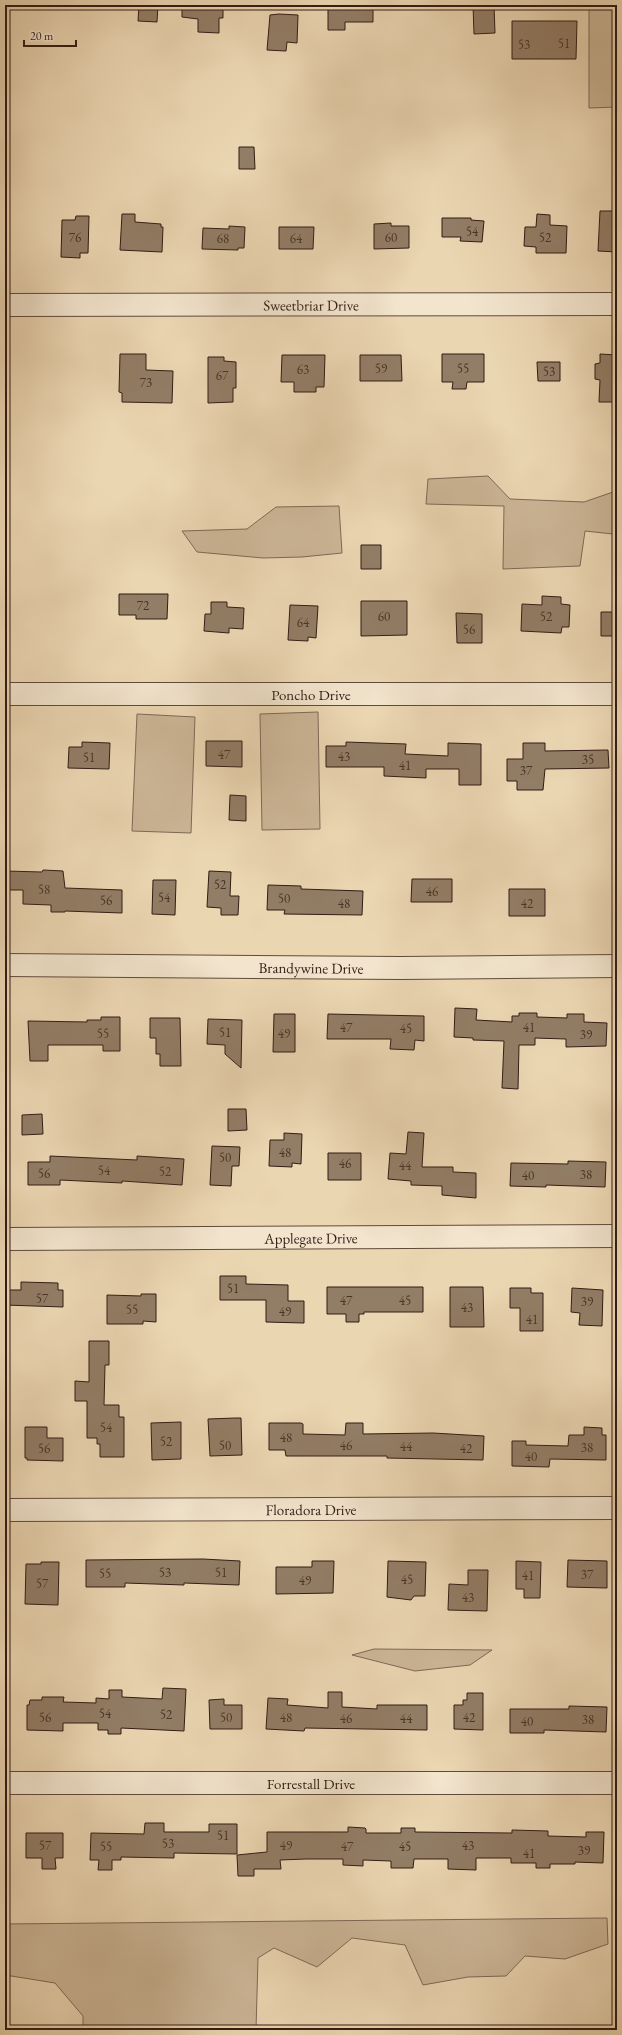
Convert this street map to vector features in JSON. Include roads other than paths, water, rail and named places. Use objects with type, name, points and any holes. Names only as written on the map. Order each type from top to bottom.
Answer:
[{"type":"street","name":"Sweetbriar Drive","points":[[5,305],[617,304]]},
{"type":"street","name":"Poncho Drive","points":[[5,694],[617,694]]},
{"type":"street","name":"Brandywine Drive","points":[[5,965],[401,968],[617,966]]},
{"type":"street","name":"Applegate Drive","points":[[5,1239],[617,1236]]},
{"type":"street","name":"Floradora Drive","points":[[5,1510],[617,1508]]},
{"type":"street","name":"Forrestall Drive","points":[[5,1783],[617,1783]]}]
